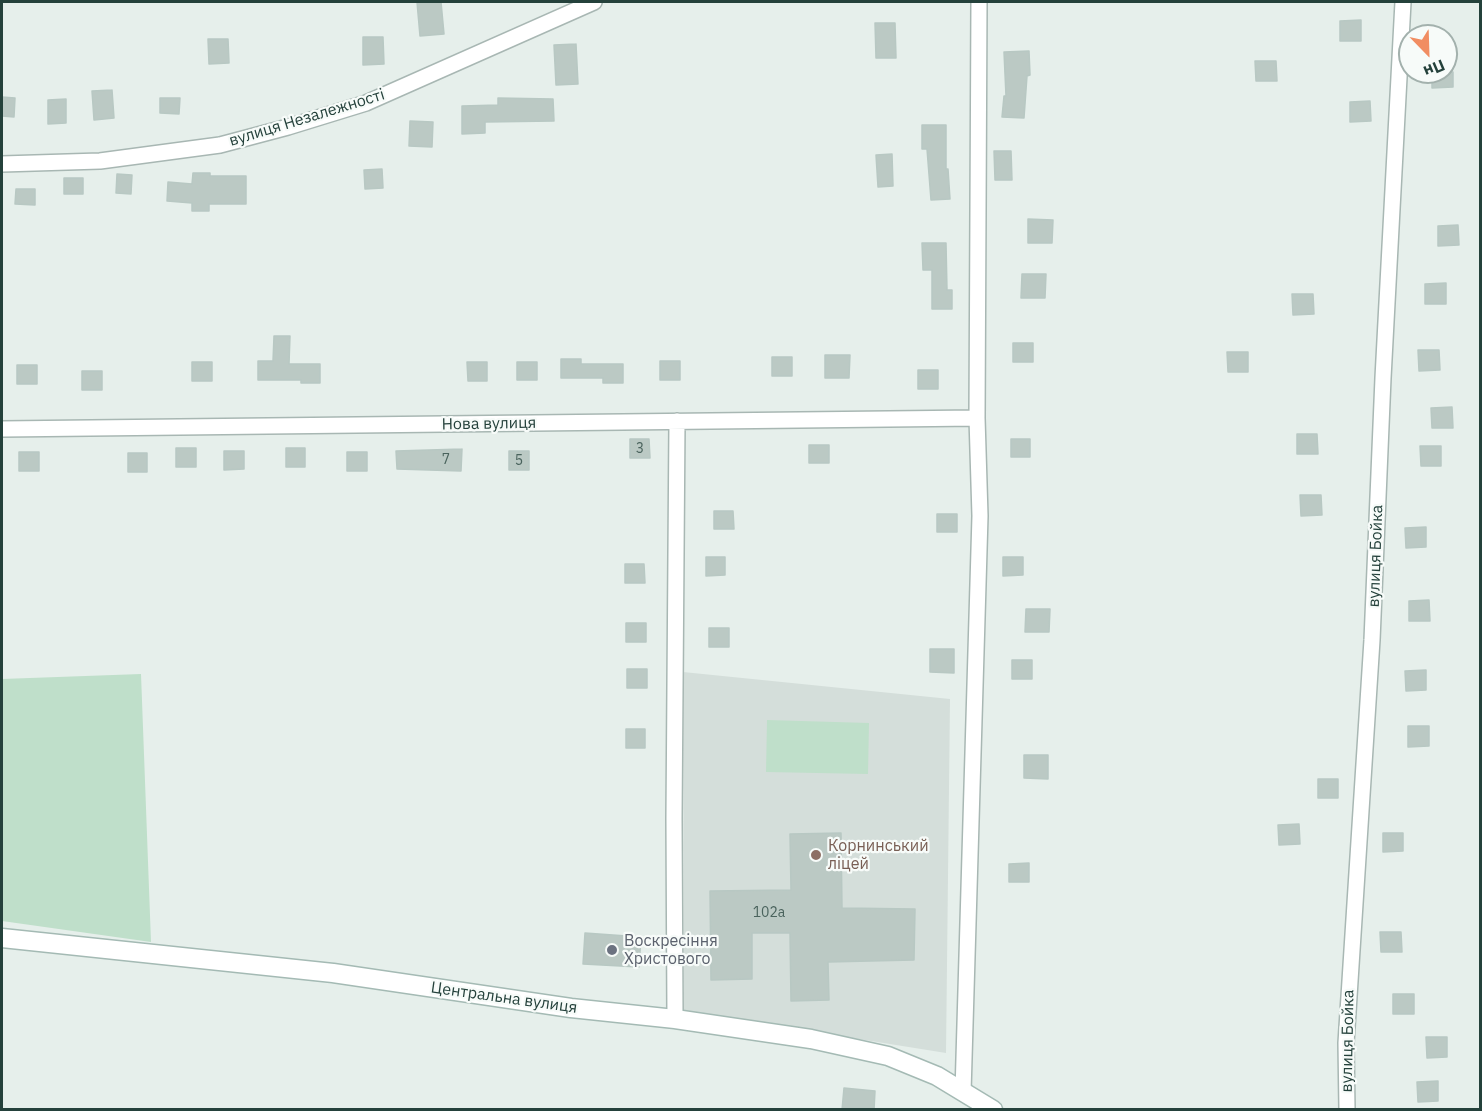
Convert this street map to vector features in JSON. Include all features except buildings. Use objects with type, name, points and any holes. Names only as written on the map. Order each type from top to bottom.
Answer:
[{"type":"street","name":"вулиця Незалежності","points":[[2,164],[100,161],[220,145],[288,127],[366,103],[594,2]]},
{"type":"street","points":[[963,1092],[980,516],[977,418],[979,2]]},
{"type":"street","name":"вулиця Бойка","points":[[1347,1110],[1346,1043],[1372,640],[1403,2]]},
{"type":"street","name":"Нова вулиця","points":[[2,429],[977,418]]},
{"type":"street","points":[[675,1019],[677,422]]},
{"type":"street","name":"Центральна вулиця","points":[[2,938],[333,973],[571,1008],[675,1019],[811,1039],[888,1056],[937,1076],[993,1110]]},
{"type":"shaded area","name":"Корнинський ліцей","points":[[683,672],[950,699],[946,1053],[684,1011]]},
{"type":"green space","points":[[141,674],[151,942],[2,921],[2,679]]},
{"type":"green space","points":[[767,720],[869,723],[868,774],[766,772]]},
{"type":"place","name":"Корнинський ліцей","points":[[816,855]]},
{"type":"place","name":"Воскресіння Христового","points":[[612,950]]}]
